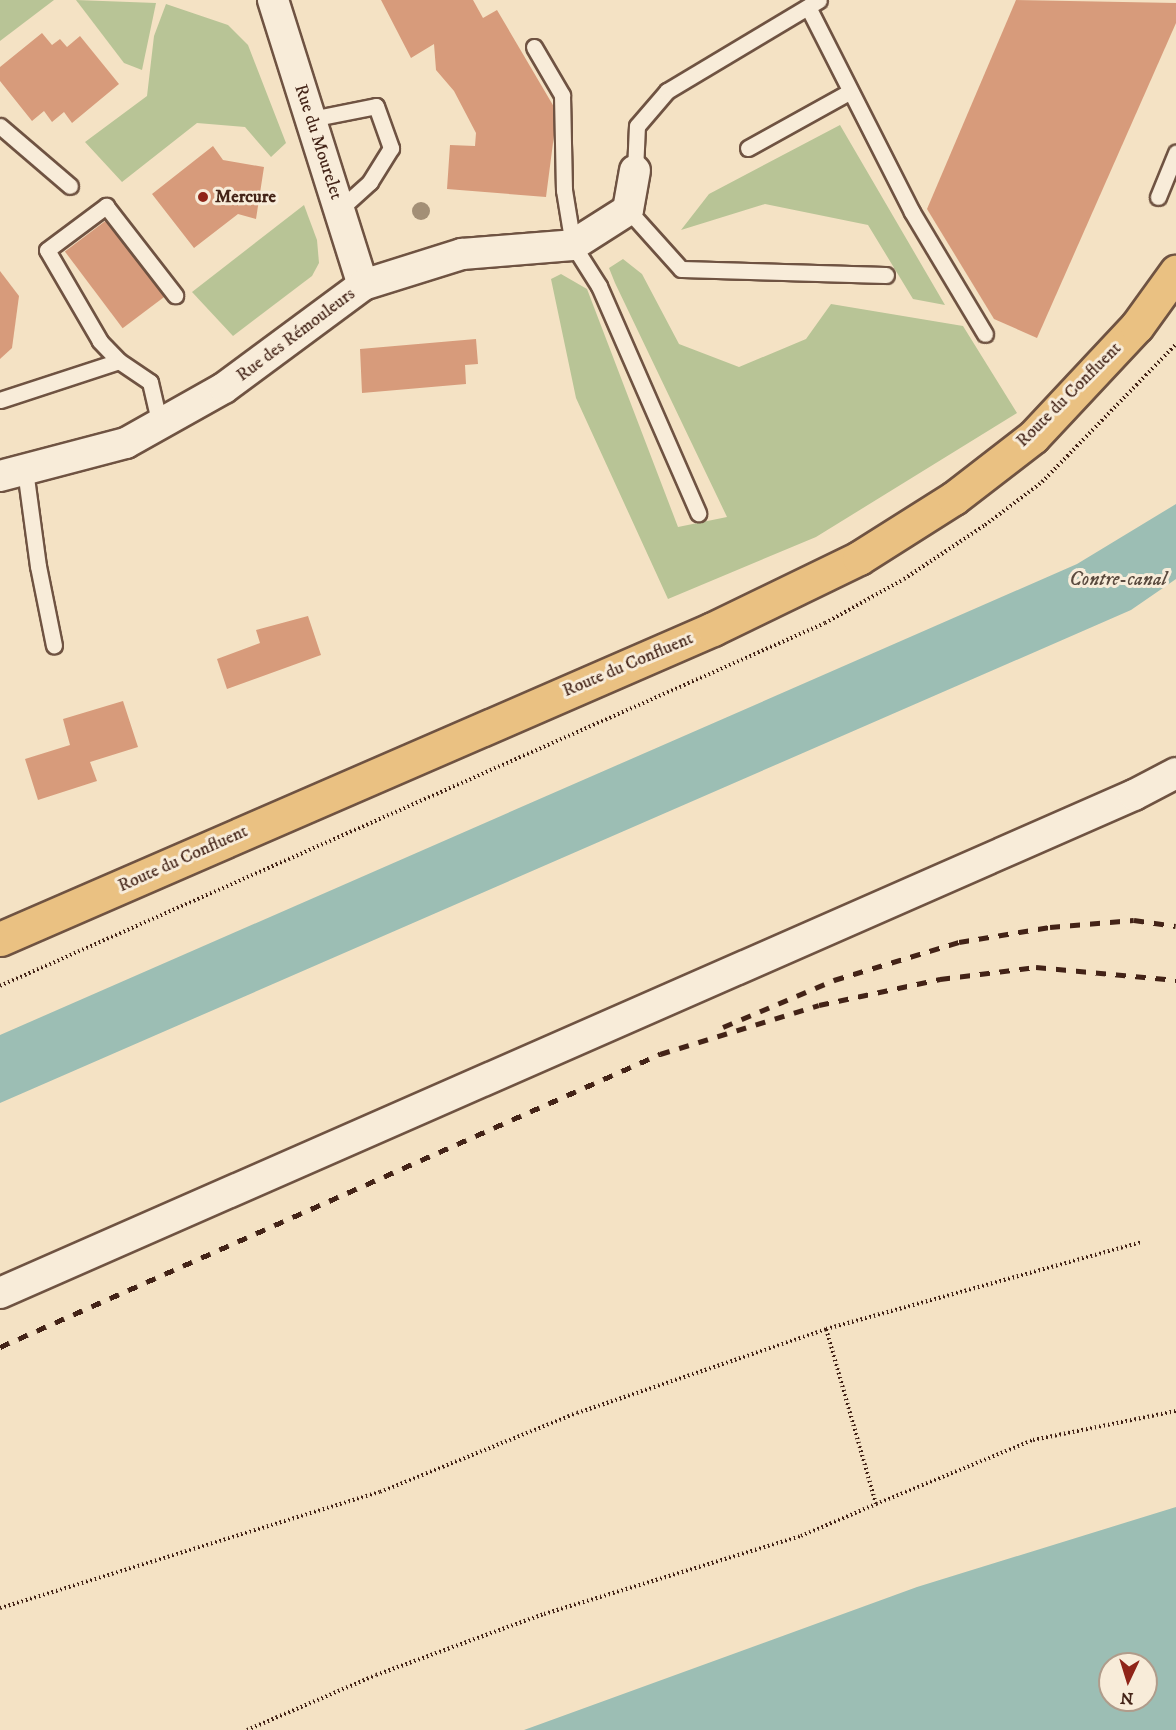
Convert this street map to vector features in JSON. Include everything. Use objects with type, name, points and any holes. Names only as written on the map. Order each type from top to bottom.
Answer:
[{"type":"main road","name":"Route du Confluent","points":[[0,939],[713,629],[859,558],[954,498],[1033,436],[1137,326],[1176,272]]},
{"type":"street","name":"Rue du Mourelet","points":[[273,0],[363,285]]},
{"type":"street","points":[[628,210],[634,171]]},
{"type":"street","name":"Rue des Rémouleurs","points":[[13,473],[126,443],[224,388],[363,285],[462,254],[573,245],[628,210]]},
{"type":"street","points":[[0,1293],[1114,804],[1176,772]]},
{"type":"lane","points":[[634,171],[637,126],[667,91],[814,3],[849,92],[912,212],[986,334]]},
{"type":"lane","points":[[534,47],[562,95],[564,190],[573,245],[599,286],[698,513]]},
{"type":"lane","points":[[748,148],[849,92]]},
{"type":"lane","points":[[311,119],[376,106],[391,148],[370,182],[339,210]]},
{"type":"lane","points":[[3,134],[70,186]]},
{"type":"lane","points":[[1158,197],[1176,153]]},
{"type":"lane","points":[[159,425],[150,382],[119,361],[100,341],[47,250],[106,206],[175,295]]},
{"type":"lane","points":[[628,210],[681,269],[886,275]]},
{"type":"lane","points":[[0,400],[119,361]]},
{"type":"lane","points":[[13,473],[38,566],[54,645]]},
{"type":"path","points":[[0,1608],[380,1492],[577,1413],[825,1329],[1141,1242]]},
{"type":"path","points":[[825,1329],[876,1504]]},
{"type":"path","points":[[247,1730],[376,1676],[544,1614],[801,1536],[1032,1440],[1176,1412]]},
{"type":"green space","points":[[0,0],[54,0],[0,41]]},
{"type":"green space","points":[[76,0],[156,3],[142,70],[124,63]]},
{"type":"green space","points":[[166,4],[228,25],[248,45],[286,143],[271,157],[245,127],[197,123],[122,182],[85,142],[147,96],[154,36]]},
{"type":"green space","points":[[840,125],[945,305],[913,299],[868,225],[765,204],[681,230],[709,194]]},
{"type":"green space","points":[[304,205],[317,240],[319,263],[312,276],[233,336],[192,292]]},
{"type":"green space","points":[[623,259],[642,274],[679,344],[739,367],[806,339],[831,304],[963,326],[1017,413],[816,537],[668,599],[576,398],[551,279],[561,274],[587,289],[678,527],[727,517],[615,283],[609,268]]},
{"type":"water","name":"Contre-canal","points":[[1176,504],[1176,579],[1131,610],[0,1103],[0,1035],[1077,564]]},
{"type":"water","points":[[1176,1507],[1176,1730],[524,1730],[917,1587]]},
{"type":"building","points":[[381,0],[473,0],[483,18],[497,10],[557,112],[546,197],[447,189],[450,145],[475,146],[476,133],[454,91],[436,70],[434,44],[411,58]]},
{"type":"building","points":[[1016,0],[1176,3],[1176,23],[1037,338],[994,319],[927,209]]},
{"type":"building","points":[[42,33],[52,45],[60,39],[67,47],[80,36],[119,84],[72,123],[64,112],[52,122],[44,111],[32,121],[0,81],[0,67]]},
{"type":"building","name":"Mercure","points":[[213,146],[223,160],[264,167],[256,219],[238,214],[194,248],[152,194]]},
{"type":"building","points":[[108,219],[166,296],[123,328],[65,251]]},
{"type":"building","points":[[0,271],[19,296],[12,348],[0,359]]},
{"type":"building","points":[[476,339],[478,364],[465,365],[466,384],[362,393],[360,349]]},
{"type":"building","points":[[308,616],[321,655],[227,689],[217,659],[260,643],[256,630]]},
{"type":"building","points":[[123,701],[138,747],[90,762],[97,781],[38,800],[25,759],[70,745],[63,719]]},
{"type":"railway","points":[[723,1027],[834,980],[959,942],[1050,927],[1134,920],[1176,926]]},
{"type":"railway","points":[[0,1347],[660,1054],[819,1005],[940,979],[1036,967],[1176,980]]},
{"type":"place","name":"Mercure","points":[[203,197]]}]
